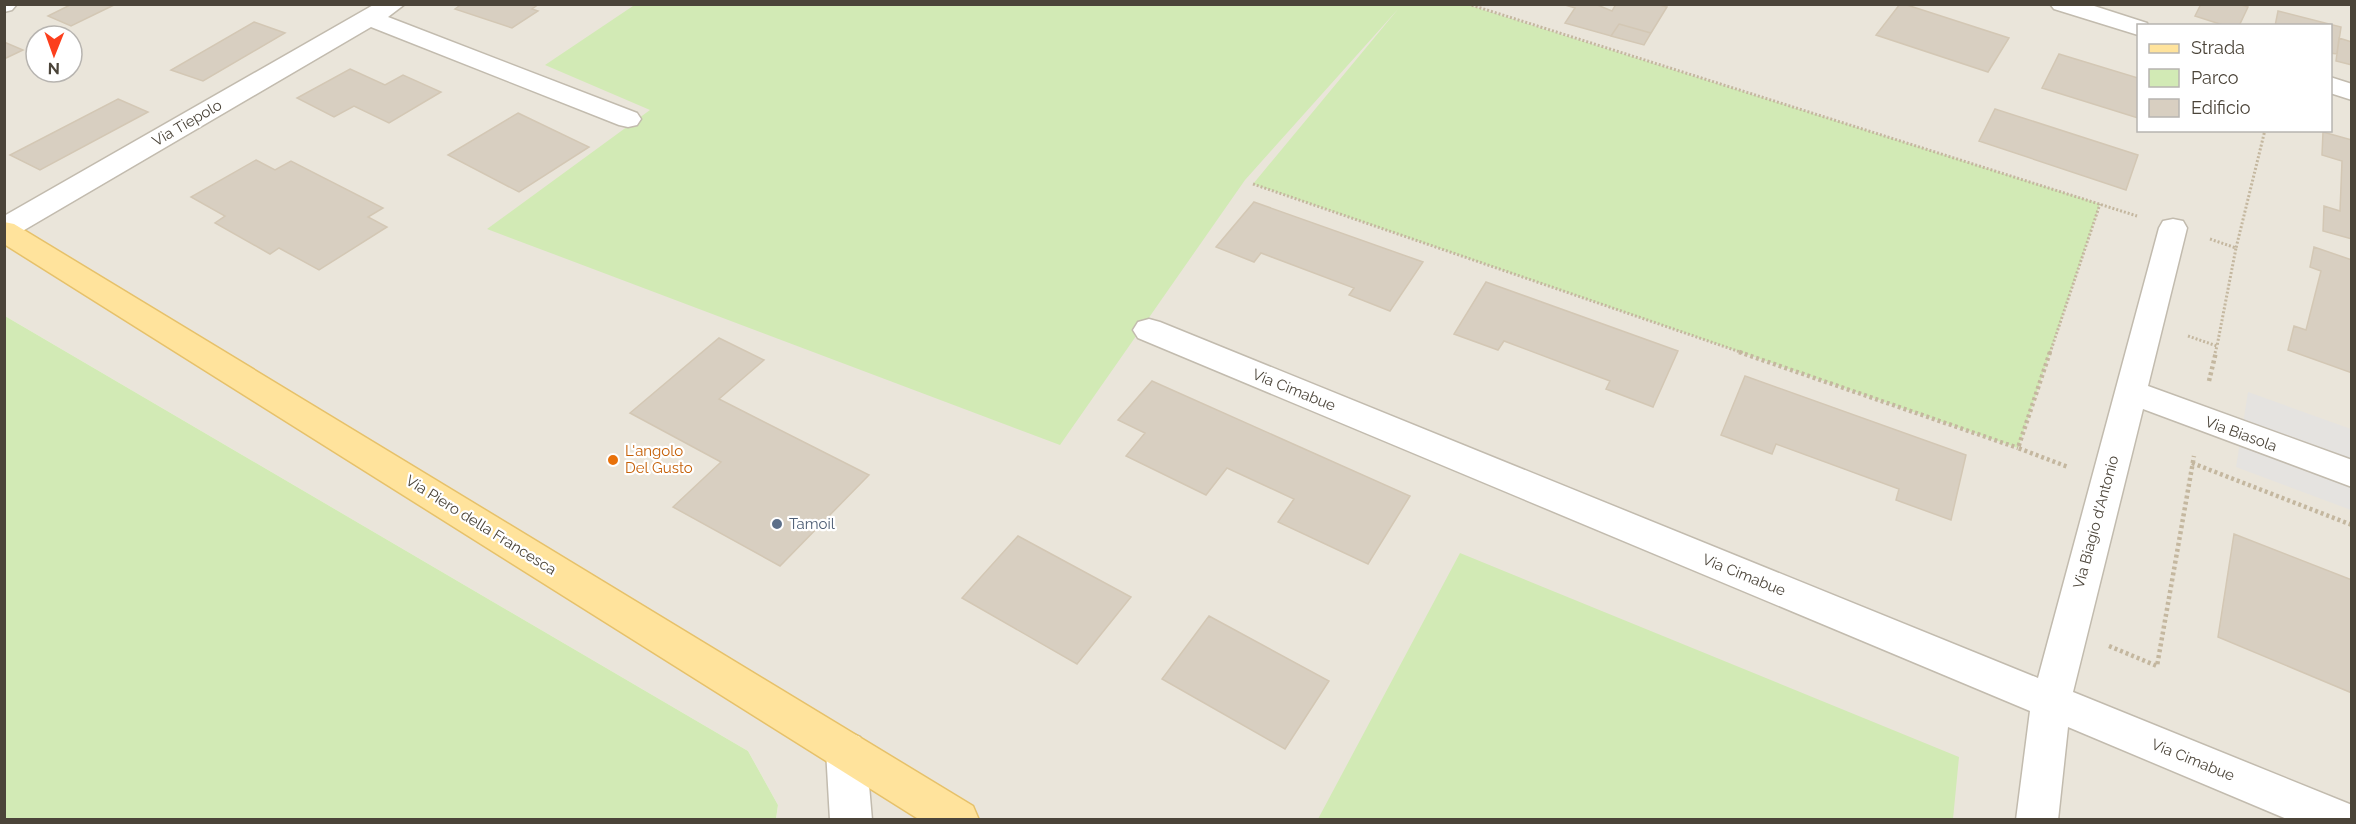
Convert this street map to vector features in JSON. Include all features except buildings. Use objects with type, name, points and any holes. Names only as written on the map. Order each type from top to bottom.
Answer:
[{"type":"main road","name":"Via Piero della Francesca","points":[[4,230],[958,819]]},
{"type":"street","name":"Via Tiepolo","points":[[4,230],[393,4]]},
{"type":"street","points":[[2062,4],[2137,27]]},
{"type":"street","points":[[370,18],[628,119]]},
{"type":"street","points":[[2332,85],[2352,92]]},
{"type":"street","name":"Via Biagio d'Antonio","points":[[2037,819],[2050,701],[2173,228]]},
{"type":"street","name":"Via Cimabue","points":[[1149,330],[2339,819]]},
{"type":"street","name":"Via Biasola","points":[[2130,392],[2352,474]]},
{"type":"street","points":[[846,750],[851,819]]},
{"type":"path","points":[[1468,4],[2236,248]]},
{"type":"path","points":[[2069,629],[2157,666],[2192,463],[2236,248],[2265,132]]},
{"type":"path","points":[[1253,184],[2018,448],[2107,482]]},
{"type":"path","points":[[2018,448],[2100,204]]},
{"type":"path","points":[[2148,322],[2217,346]]},
{"type":"path","points":[[2192,463],[2352,525]]},
{"type":"shaded area","points":[[5,5],[2351,5],[2351,819],[776,819],[778,805],[748,751],[5,316]]},
{"type":"shaded area","points":[[2248,392],[2351,429],[2351,510],[2236,467]]},
{"type":"green space","points":[[636,4],[1468,5],[2100,204],[2018,448],[1253,184],[1399,8],[1245,180],[1060,445],[487,229],[650,110],[545,65]]},
{"type":"green space","points":[[5,316],[748,751],[778,805],[776,819],[5,819]]},
{"type":"green space","points":[[1460,553],[1959,757],[1953,819],[1318,819]]},
{"type":"place","name":"L'angolo Del Gusto","points":[[613,460]]},
{"type":"place","name":"Tamoil","points":[[777,524]]}]
